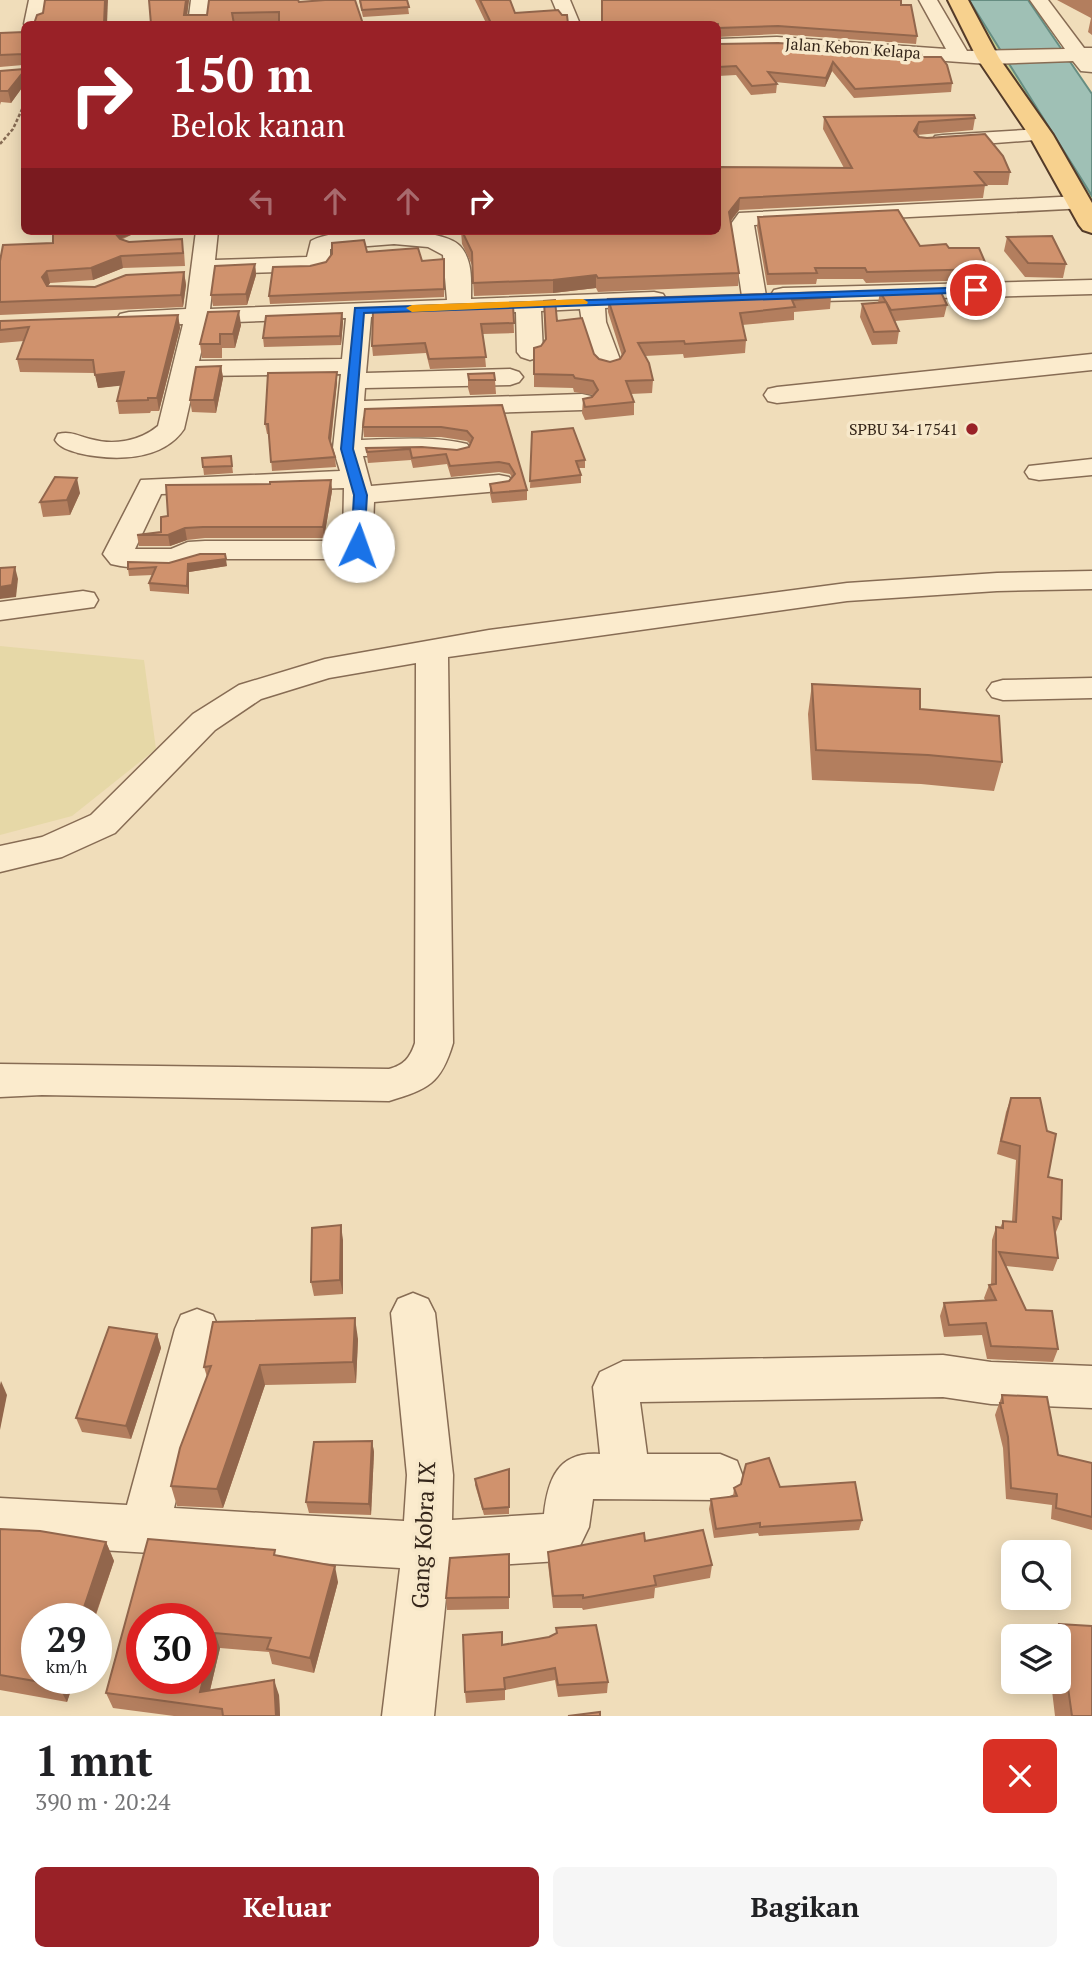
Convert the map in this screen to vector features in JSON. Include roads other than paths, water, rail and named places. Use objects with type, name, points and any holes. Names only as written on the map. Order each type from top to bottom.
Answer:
[{"type":"main road","points":[[958,0],[995,57],[1092,225]]},
{"type":"main road","points":[[946,32],[977,32]]},
{"type":"street","points":[[34,21],[38,0]]},
{"type":"street","points":[[198,21],[199,2],[202,0]]},
{"type":"street","points":[[561,0],[570,21]]},
{"type":"street","points":[[928,0],[960,56]]},
{"type":"street","points":[[1040,0],[1092,73]]},
{"type":"street","name":"Jalan Kebon Kelapa","points":[[721,45],[777,43],[995,57],[1079,54]]},
{"type":"street","points":[[925,142],[1041,135]]},
{"type":"street","points":[[754,296],[743,220],[1079,203]]},
{"type":"street","points":[[68,440],[82,447],[108,450],[136,447],[164,436],[171,429],[197,316],[206,235],[181,242]]},
{"type":"street","points":[[177,275],[311,264],[318,262],[319,246],[324,243],[428,238],[445,244],[455,255],[459,307]]},
{"type":"street","points":[[727,297],[1092,287]]},
{"type":"street","points":[[105,320],[673,299]]},
{"type":"street","points":[[592,302],[594,321],[609,365]]},
{"type":"street","points":[[528,304],[530,352]]},
{"type":"street","points":[[359,310],[347,449],[359,491],[358,546],[354,551],[205,550],[188,551],[178,558],[169,559],[121,558],[118,554],[151,486],[359,491]]},
{"type":"street","points":[[776,395],[1092,362]]},
{"type":"street","points":[[184,369],[510,377]]},
{"type":"street","points":[[351,409],[582,402]]},
{"type":"street","points":[[347,449],[423,447],[457,450]]},
{"type":"street","points":[[1039,472],[1092,467]]},
{"type":"street","points":[[278,494],[499,483]]},
{"type":"street","points":[[0,859],[50,848],[103,824],[204,722],[250,692],[325,669],[489,639],[731,605],[847,592],[997,582],[1092,580]]},
{"type":"street","points":[[0,611],[83,600]]},
{"type":"street","points":[[0,1080],[389,1086],[412,1078],[427,1066],[434,1043],[432,651]]},
{"type":"street","points":[[1003,690],[1092,688]]},
{"type":"street","name":"Gang Kobra IX","points":[[408,1716],[427,1546],[430,1475],[413,1313]]},
{"type":"street","points":[[145,1530],[197,1329]]},
{"type":"street","points":[[626,1477],[615,1401],[616,1387],[624,1382],[943,1376],[991,1383],[1092,1387]]},
{"type":"street","points":[[0,1521],[427,1546],[559,1537],[566,1528],[568,1497],[573,1485],[583,1476],[720,1477]]},
{"type":"water","points":[[969,0],[1028,0],[1092,94],[1092,196]]},
{"type":"place","name":"SPBU 34-17541","points":[[972,429]]}]
